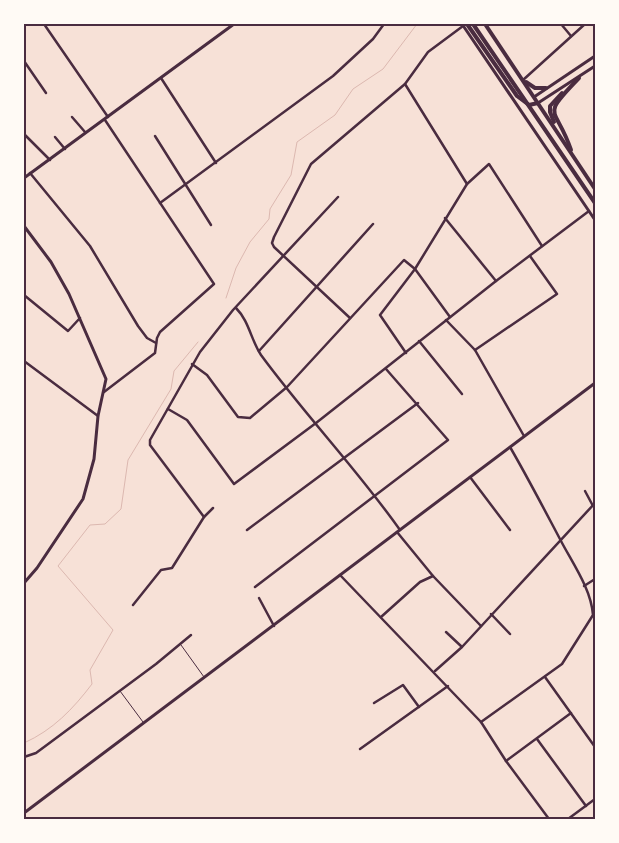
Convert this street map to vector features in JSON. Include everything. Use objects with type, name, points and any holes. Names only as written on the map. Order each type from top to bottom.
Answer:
[{"type":"main road","points":[[464,24],[516,96],[529,105],[538,104]]},
{"type":"main road","points":[[473,24],[595,204]]},
{"type":"main road","points":[[484,24],[595,189]]},
{"type":"main road","points":[[572,155],[549,110],[553,100],[579,78]]},
{"type":"main road","points":[[522,80],[535,88],[546,88]]},
{"type":"main road","points":[[529,105],[534,97]]},
{"type":"street","points":[[44,24],[214,284],[160,332],[156,343],[156,353],[104,392]]},
{"type":"street","points":[[24,178],[107,119],[234,24]]},
{"type":"street","points":[[160,203],[333,76],[373,39],[384,24]]},
{"type":"street","points":[[350,318],[284,257],[272,242],[311,164],[405,84],[428,52],[464,24],[595,220]]},
{"type":"street","points":[[560,24],[571,37]]},
{"type":"street","points":[[522,80],[584,24]]},
{"type":"street","points":[[534,97],[595,56]]},
{"type":"street","points":[[24,61],[46,94]]},
{"type":"street","points":[[538,104],[595,66]]},
{"type":"street","points":[[160,78],[216,163]]},
{"type":"street","points":[[405,84],[467,184]]},
{"type":"street","points":[[72,117],[86,134]]},
{"type":"street","points":[[24,120],[24,128]]},
{"type":"street","points":[[24,134],[50,160]]},
{"type":"street","points":[[155,136],[211,224]]},
{"type":"street","points":[[55,138],[65,149]]},
{"type":"street","points":[[406,352],[380,316],[415,269],[467,184],[491,165],[542,246]]},
{"type":"street","points":[[30,174],[90,246],[138,326],[147,338],[156,343]]},
{"type":"street","points":[[204,517],[150,445],[150,440],[192,364],[236,308],[338,197]]},
{"type":"street","points":[[168,409],[186,420],[234,484],[316,423],[496,281],[589,211]]},
{"type":"street","points":[[445,218],[496,281]]},
{"type":"street","points":[[259,351],[373,224]]},
{"type":"street","points":[[24,226],[58,274],[105,372],[106,383],[98,416],[94,459],[84,499],[40,564],[24,583]]},
{"type":"street","points":[[475,350],[557,294],[530,256]]},
{"type":"street","points":[[192,364],[207,376],[240,417],[250,418],[287,387],[404,260],[415,269],[450,317]]},
{"type":"street","points":[[24,295],[68,330],[80,318]]},
{"type":"street","points":[[236,308],[242,314],[259,351],[375,495],[398,531],[434,576],[481,626]]},
{"type":"street","points":[[446,320],[475,350],[524,436]]},
{"type":"street","points":[[419,341],[462,394]]},
{"type":"street","points":[[24,361],[98,416]]},
{"type":"street","points":[[255,587],[448,440],[386,369]]},
{"type":"street","points":[[24,813],[595,383]]},
{"type":"street","points":[[246,530],[418,404]]},
{"type":"street","points":[[481,722],[562,664],[594,616],[584,586],[539,497],[510,447]]},
{"type":"street","points":[[470,477],[510,530]]},
{"type":"street","points":[[435,671],[462,647],[594,504],[585,490]]},
{"type":"street","points":[[133,605],[161,570],[172,568],[204,517],[213,508]]},
{"type":"street","points":[[340,575],[435,671],[481,722],[506,761],[550,819]]},
{"type":"street","points":[[381,617],[420,582],[434,576]]},
{"type":"street","points":[[584,586],[595,579]]},
{"type":"street","points":[[259,598],[274,626]]},
{"type":"street","points":[[591,605],[595,603]]},
{"type":"street","points":[[491,614],[510,634]]},
{"type":"street","points":[[446,632],[462,647]]},
{"type":"street","points":[[24,757],[36,754],[181,645],[191,635]]},
{"type":"street","points":[[545,677],[595,747]]},
{"type":"street","points":[[374,703],[403,685],[419,707]]},
{"type":"street","points":[[360,749],[448,686]]},
{"type":"street","points":[[506,761],[571,713]]},
{"type":"street","points":[[537,739],[586,806]]},
{"type":"street","points":[[568,819],[595,800]]},
{"type":"lane","points":[[181,645],[205,677]]},
{"type":"lane","points":[[119,690],[144,722]]},
{"type":"waterway","points":[[226,298],[236,268],[250,242],[269,219],[270,209],[291,175],[297,142],[335,115],[353,89],[383,69],[417,24]]},
{"type":"waterway","points":[[24,743],[53,725],[85,693],[92,684],[90,670],[113,630],[58,566],[90,525],[105,524],[121,509],[128,460],[171,389],[174,371],[198,342]]}]
